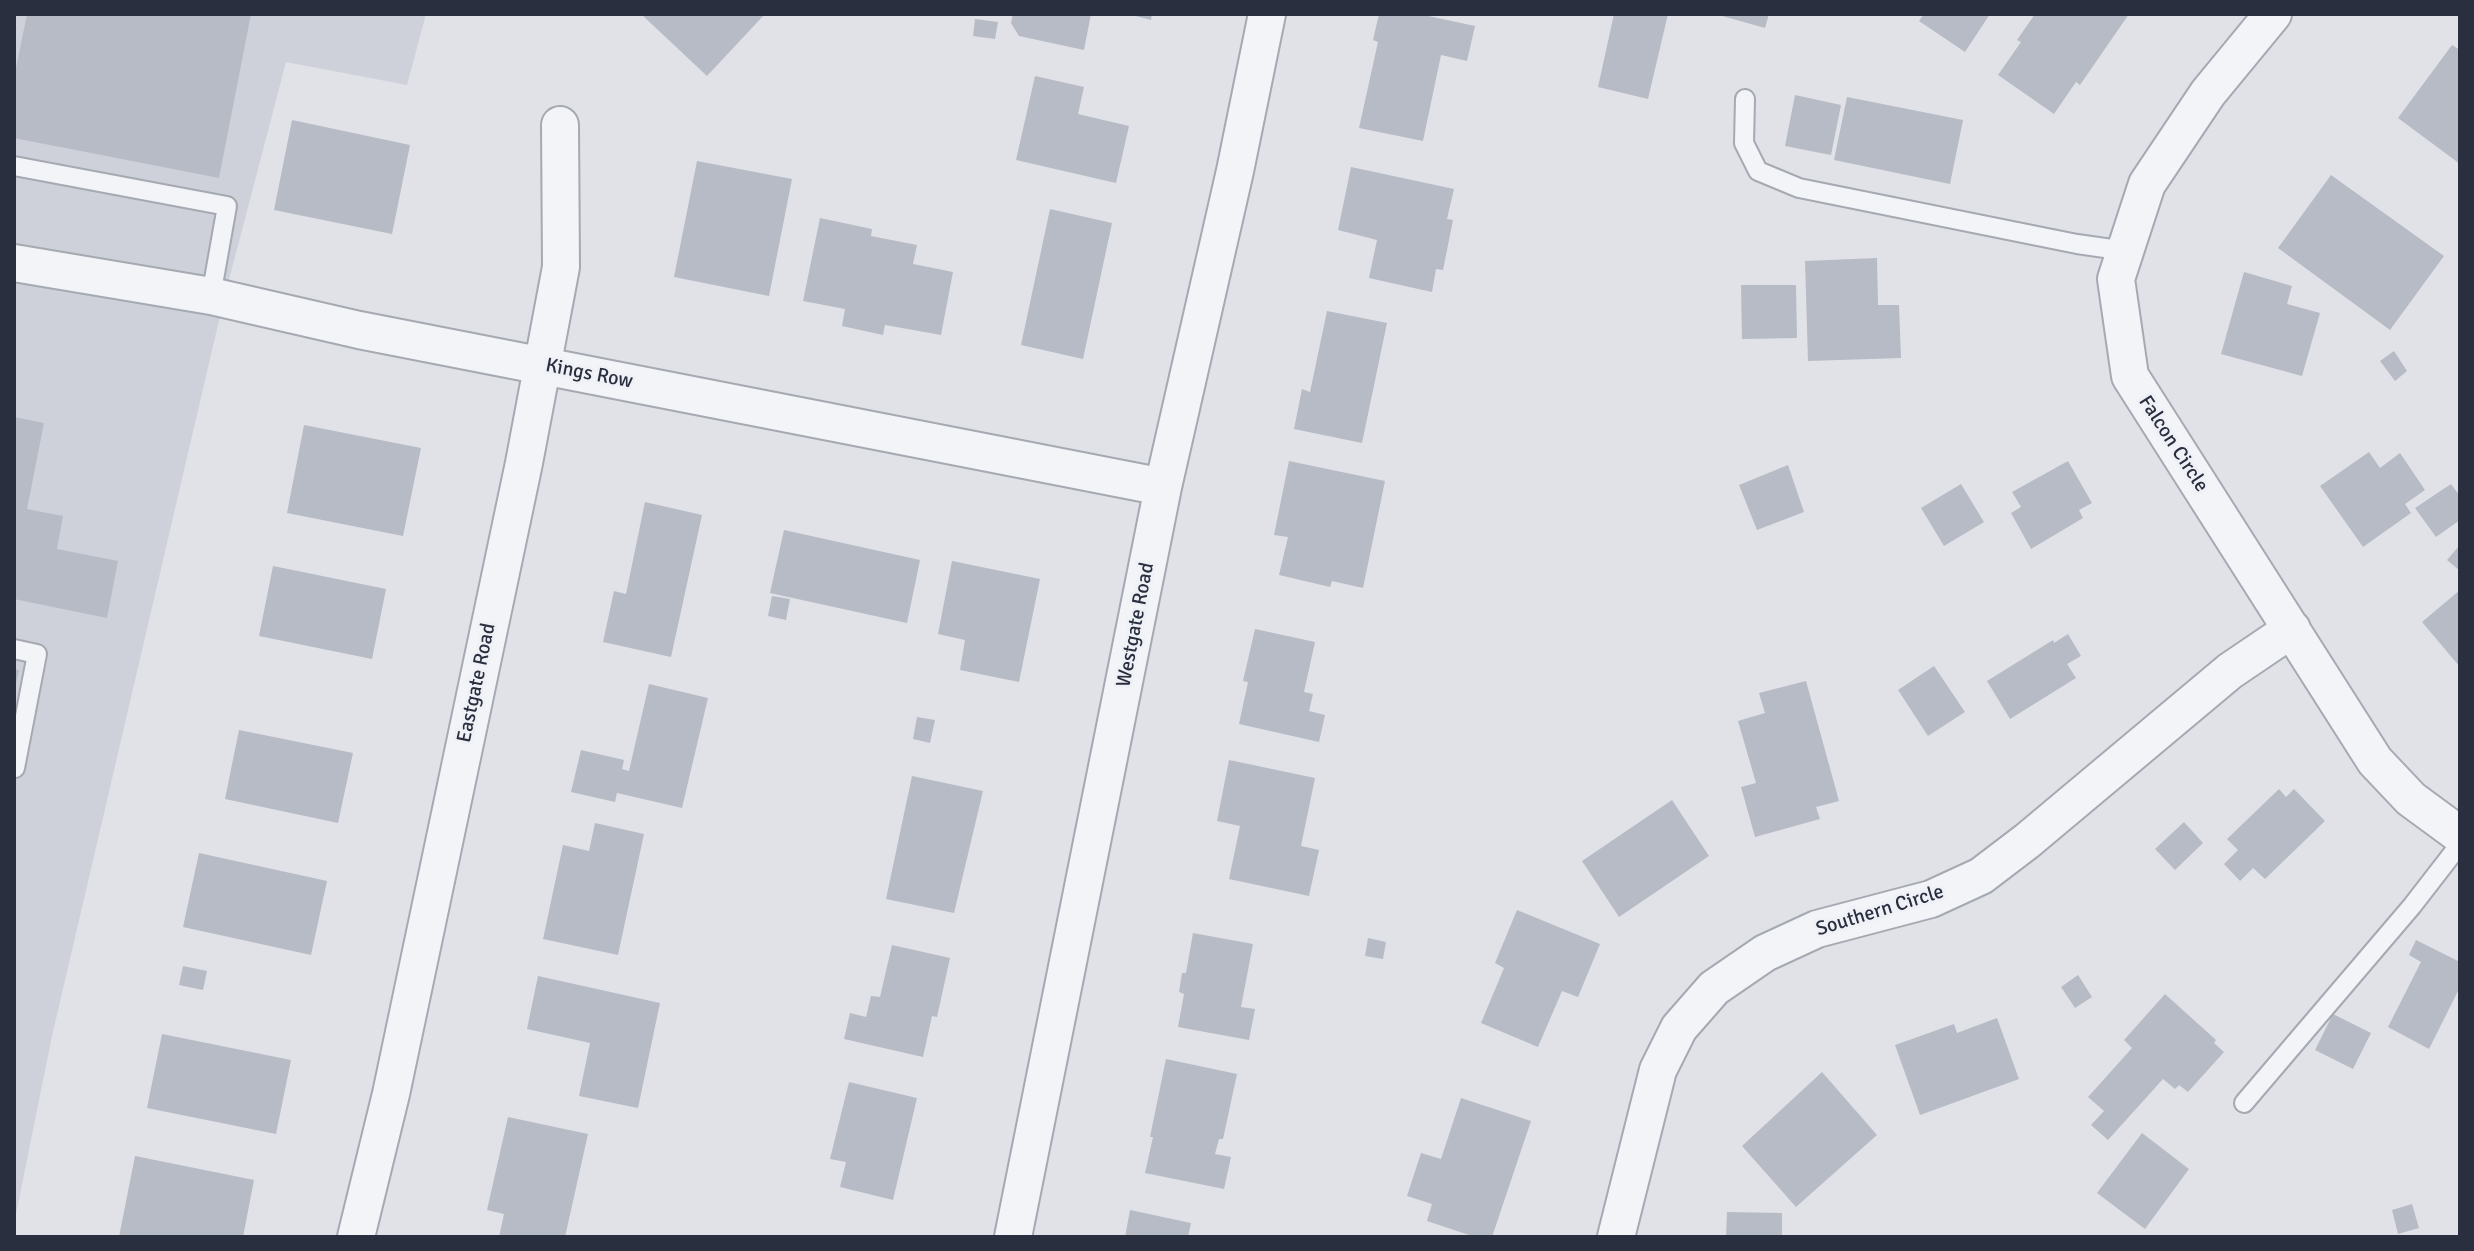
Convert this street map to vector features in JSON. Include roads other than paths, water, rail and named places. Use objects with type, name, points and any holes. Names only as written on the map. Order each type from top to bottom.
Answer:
[{"type":"street","name":"Westgate Road","points":[[1013,1237],[1163,487],[1235,171],[1267,14]]},
{"type":"street","name":"Falcon Circle","points":[[2273,14],[2208,93],[2147,184],[2116,279],[2130,376],[2375,761],[2411,799],[2460,835]]},
{"type":"street","name":"Eastgate Road","points":[[356,1237],[397,1063],[524,463],[561,267],[560,125]]},
{"type":"street","name":"Kings Row","points":[[14,263],[211,296],[359,330],[1163,487]]},
{"type":"street","name":"Southern Circle","points":[[1616,1237],[1658,1070],[1679,1028],[1714,988],[1765,953],[1817,929],[1931,899],[1981,876],[2230,671],[2292,629]]},
{"type":"lane","points":[[1745,99],[1744,143],[1758,171],[1799,188],[2126,251]]},
{"type":"lane","points":[[14,166],[227,206],[211,296]]},
{"type":"lane","points":[[14,649],[37,654],[15,768]]},
{"type":"lane","points":[[2244,1103],[2412,906],[2460,844]]}]
